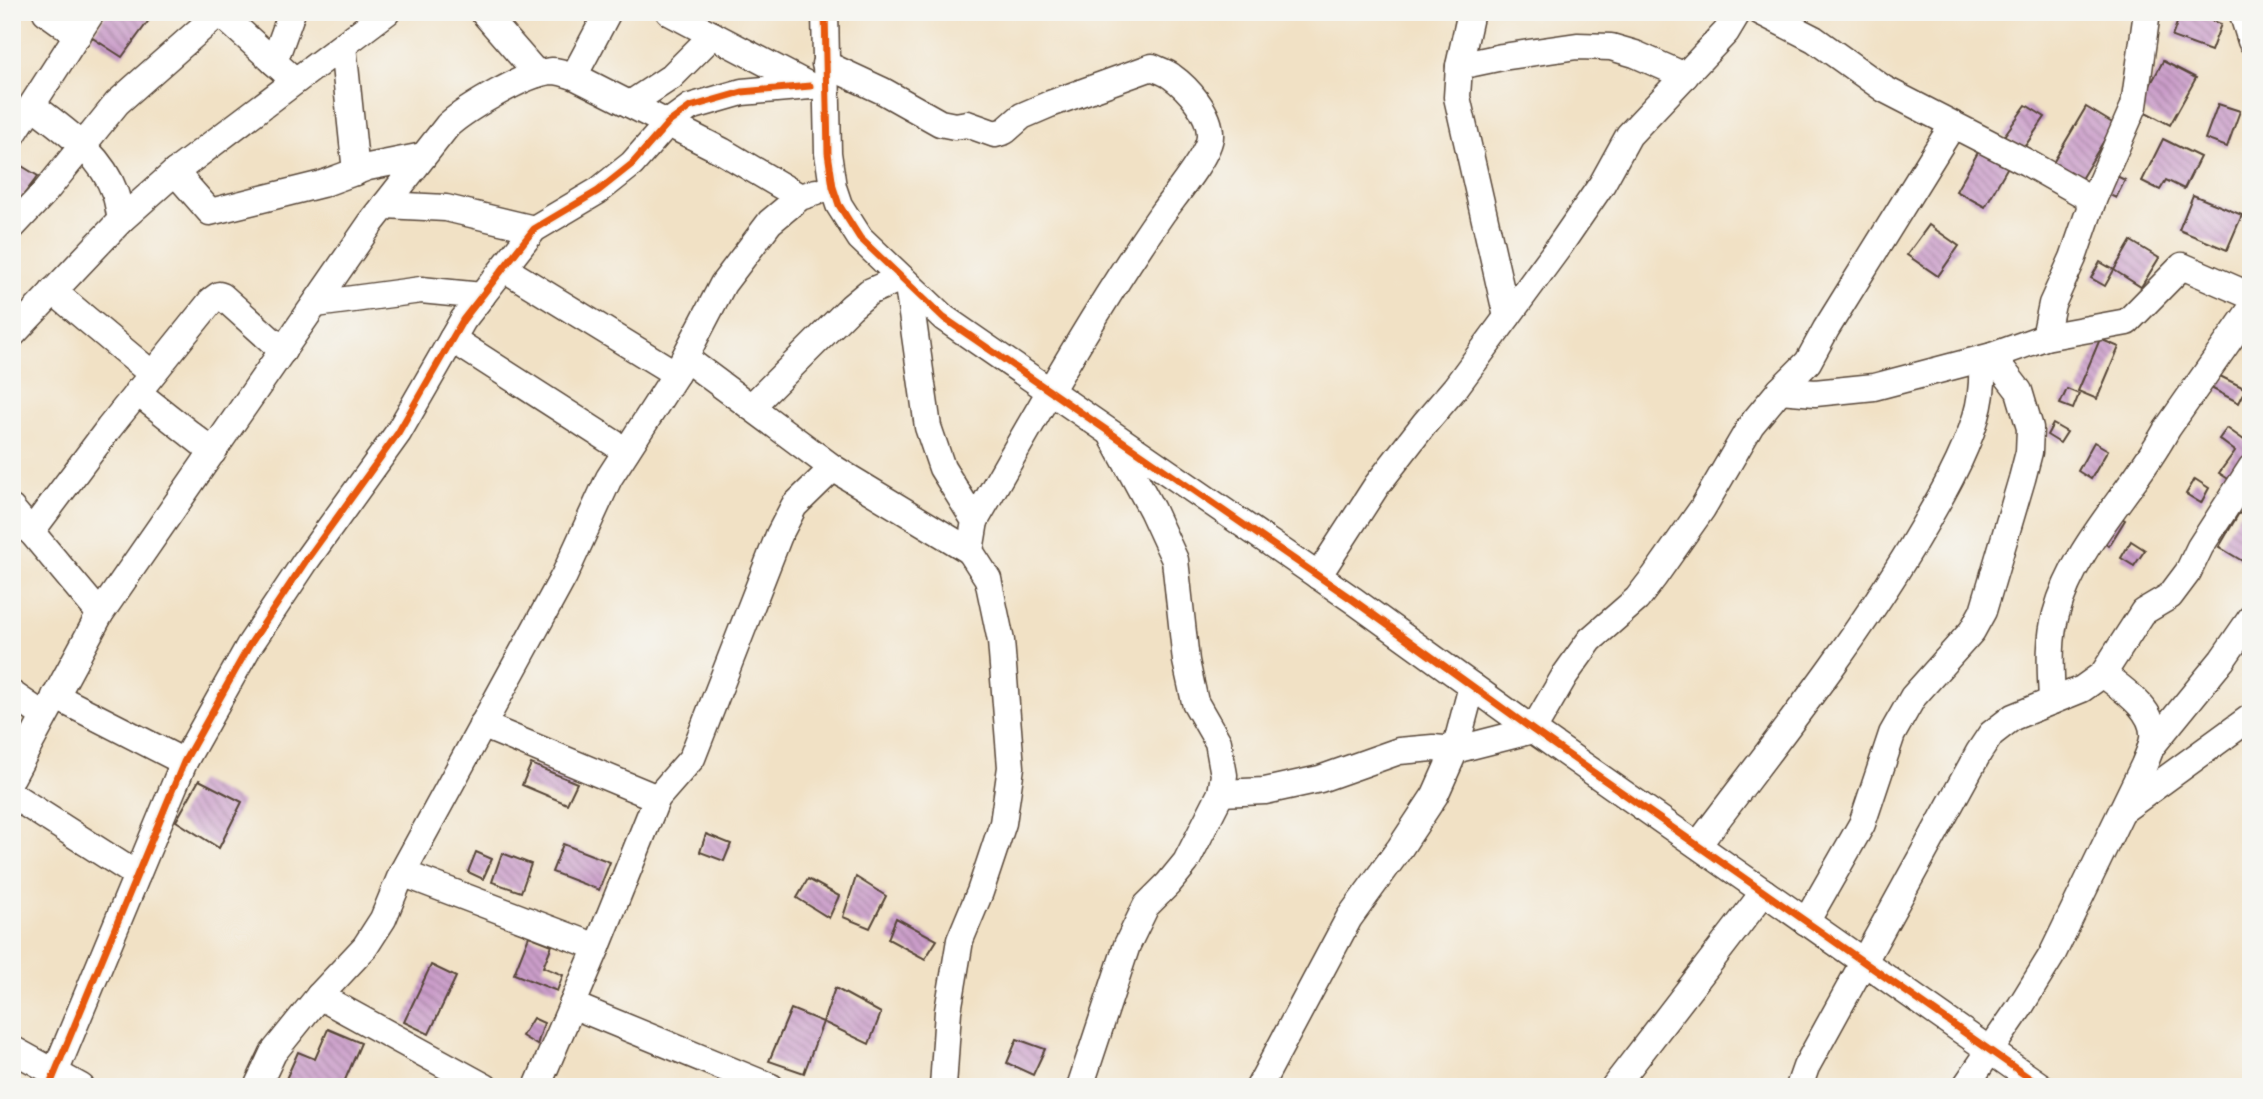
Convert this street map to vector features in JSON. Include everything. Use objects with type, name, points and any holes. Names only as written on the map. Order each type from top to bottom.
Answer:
[{"type":"street","points":[[46,12],[78,35]]},
{"type":"street","points":[[92,12],[21,115],[83,145],[115,192],[121,220]]},
{"type":"street","points":[[12,227],[45,192],[117,103],[220,12],[295,81]]},
{"type":"street","points":[[274,62],[292,12]]},
{"type":"street","points":[[12,335],[121,220],[175,172],[387,12]]},
{"type":"street","points":[[574,76],[608,12]]},
{"type":"street","points":[[669,12],[818,90]]},
{"type":"street","points":[[1471,12],[1459,66],[1457,97],[1507,317]]},
{"type":"street","points":[[1318,576],[1377,485],[1455,388],[1601,184],[1629,135],[1726,32],[1738,12]]},
{"type":"street","points":[[1761,12],[1814,39],[1884,89],[2026,162],[2093,200]]},
{"type":"street","points":[[2045,337],[2052,304],[2134,106],[2147,12]]},
{"type":"street","points":[[2242,12],[2251,41]]},
{"type":"street","points":[[818,16],[825,64],[818,90],[839,205],[860,238],[944,318],[1049,393],[1318,576],[2042,1087]]},
{"type":"street","points":[[495,17],[537,74]]},
{"type":"street","points":[[631,104],[671,78],[713,35]]},
{"type":"street","points":[[343,46],[356,172]]},
{"type":"street","points":[[1459,66],[1577,46],[1611,47],[1635,54],[1685,76]]},
{"type":"street","points":[[825,64],[883,91],[940,124],[967,124],[995,134],[1005,131],[1022,116],[1050,104],[1152,67],[1171,75],[1191,94],[1205,113],[1211,137],[1202,156],[1147,235],[1049,393],[975,521],[970,551]]},
{"type":"street","points":[[12,777],[100,614],[385,205],[448,125],[462,112],[537,74],[554,71],[574,76],[722,150],[800,197]]},
{"type":"street","points":[[52,1080],[184,762],[249,646],[304,562],[398,433],[463,320],[534,229],[598,191],[632,164],[668,123],[690,107],[742,92],[818,90]]},
{"type":"street","points":[[1221,793],[1265,791],[1320,779],[1399,751],[1433,748],[1455,750],[1533,730],[1565,675],[1590,640],[1637,599],[1702,509],[1751,425],[1808,362],[1952,126]]},
{"type":"street","points":[[175,172],[210,212],[322,184],[368,167],[424,156]]},
{"type":"street","points":[[257,1087],[273,1053],[319,996],[365,947],[383,919],[402,873],[564,576],[609,478],[681,366],[723,284],[770,222],[800,197],[834,187]]},
{"type":"street","points":[[385,205],[446,208],[534,229]]},
{"type":"street","points":[[1780,390],[1815,393],[1874,387],[1987,358],[2045,337],[2127,322],[2182,266],[2251,296]]},
{"type":"street","points":[[505,269],[751,407],[833,468],[970,551],[988,579],[1001,641],[1011,767],[1003,823],[980,892],[960,940],[948,1011],[943,1087]]},
{"type":"street","points":[[751,407],[850,307],[869,292],[904,282]]},
{"type":"street","points":[[904,282],[928,427],[942,468],[975,521]]},
{"type":"street","points":[[316,304],[421,289],[482,296]]},
{"type":"street","points":[[53,291],[213,452]]},
{"type":"street","points":[[100,614],[19,523],[145,383],[212,300],[219,295],[283,351]]},
{"type":"street","points":[[2052,701],[2050,656],[2055,617],[2066,583],[2127,487],[2156,450],[2167,429],[2251,309]]},
{"type":"street","points":[[452,338],[626,451]]},
{"type":"street","points":[[1698,845],[1853,640],[1932,512],[1965,447],[1977,416],[1987,358]]},
{"type":"street","points":[[1806,922],[1862,824],[1892,734],[1913,697],[1972,631],[1983,611],[2029,452],[2030,428],[2019,391],[1987,358]]},
{"type":"street","points":[[1080,1087],[1127,945],[1146,906],[1186,862],[1221,793],[1224,775],[1218,742],[1195,702],[1186,661],[1175,560],[1152,510],[1110,433]]},
{"type":"street","points":[[537,1087],[657,798],[692,758],[779,535],[794,506],[833,468]]},
{"type":"street","points":[[1799,1087],[1806,1067],[1863,962],[1991,734],[2013,717],[2082,689],[2103,674],[2143,611],[2170,596],[2188,572],[2200,547],[2251,468]]},
{"type":"street","points":[[2151,747],[2222,660],[2251,618]]},
{"type":"street","points":[[1965,1087],[2052,955],[2151,747],[2154,734],[2145,710],[2103,674]]},
{"type":"street","points":[[1259,1087],[1349,918],[1435,795],[1455,750],[1472,686]]},
{"type":"street","points":[[12,694],[49,706],[184,762]]},
{"type":"street","points":[[2122,811],[2251,717]]},
{"type":"street","points":[[482,725],[657,798]]},
{"type":"street","points":[[12,795],[137,875]]},
{"type":"street","points":[[402,873],[597,947]]},
{"type":"street","points":[[1614,1087],[1764,892]]},
{"type":"street","points":[[319,996],[485,1087]]},
{"type":"street","points":[[572,1005],[771,1087]]},
{"type":"street","points":[[12,1049],[52,1080],[81,1087]]},
{"type":"building","points":[[107,12],[155,12],[122,57],[91,37]]},
{"type":"building","points":[[2181,12],[2189,12],[2221,24],[2211,51],[2172,37]]},
{"type":"building","points":[[2163,61],[2196,78],[2170,125],[2138,108]]},
{"type":"building","points":[[2218,104],[2240,111],[2227,147],[2205,139]]},
{"type":"building","points":[[2026,105],[2045,117],[2023,149],[2004,136]]},
{"type":"building","points":[[2086,107],[2114,124],[2078,184],[2050,168]]},
{"type":"building","points":[[2163,139],[2200,157],[2184,189],[2166,180],[2160,190],[2142,181]]},
{"type":"building","points":[[1981,147],[2010,163],[1985,207],[1956,191]]},
{"type":"building","points":[[12,160],[38,176],[15,206],[12,204]]},
{"type":"building","points":[[2110,173],[2125,180],[2116,198],[2101,191]]},
{"type":"building","points":[[2193,195],[2242,215],[2227,250],[2179,230]]},
{"type":"building","points":[[1929,225],[1959,246],[1938,276],[1907,255]]},
{"type":"building","points":[[2131,241],[2159,258],[2141,287],[2114,270]]},
{"type":"building","points":[[2100,262],[2114,270],[2105,286],[2091,278]]},
{"type":"building","points":[[2100,339],[2119,347],[2097,399],[2078,391]]},
{"type":"building","points":[[2218,375],[2246,389],[2239,403],[2211,388]]},
{"type":"building","points":[[2067,389],[2079,394],[2073,409],[2060,404]]},
{"type":"building","points":[[2053,424],[2067,432],[2060,443],[2047,435]]},
{"type":"building","points":[[2227,428],[2251,445],[2251,458],[2233,482],[2219,473],[2235,451],[2219,439]]},
{"type":"building","points":[[2094,442],[2108,450],[2091,479],[2078,471]]},
{"type":"building","points":[[2195,479],[2209,488],[2201,503],[2186,494]]},
{"type":"building","points":[[2239,513],[2251,520],[2251,551],[2244,562],[2219,547]]},
{"type":"building","points":[[2115,514],[2125,520],[2109,546],[2099,541]]},
{"type":"building","points":[[2131,541],[2145,550],[2134,566],[2121,558]]},
{"type":"building","points":[[531,764],[577,783],[567,804],[522,785]]},
{"type":"building","points":[[199,780],[242,802],[219,848],[176,821]]},
{"type":"building","points":[[706,834],[731,844],[724,861],[700,852]]},
{"type":"building","points":[[563,844],[610,862],[599,890],[552,872]]},
{"type":"building","points":[[476,852],[492,859],[483,879],[468,872]]},
{"type":"building","points":[[502,853],[531,864],[521,892],[492,882]]},
{"type":"building","points":[[856,877],[886,896],[870,928],[843,917]]},
{"type":"building","points":[[808,879],[839,896],[829,918],[797,898]]},
{"type":"building","points":[[896,918],[937,940],[925,959],[888,939]]},
{"type":"building","points":[[529,936],[552,945],[543,967],[563,975],[557,991],[514,974]]},
{"type":"building","points":[[431,965],[456,977],[429,1034],[404,1022]]},
{"type":"building","points":[[835,988],[881,1013],[869,1044],[823,1022]]},
{"type":"building","points":[[791,1009],[823,1022],[804,1073],[769,1061]]},
{"type":"building","points":[[533,1018],[544,1023],[537,1045],[522,1036]]},
{"type":"building","points":[[328,1029],[361,1043],[342,1087],[304,1087],[286,1079],[298,1052],[315,1059]]},
{"type":"building","points":[[1017,1039],[1045,1049],[1033,1075],[1007,1063]]},
{"type":"cycle path","points":[[825,12],[828,153],[833,187],[839,205],[860,238],[944,318],[1353,600],[1533,730],[2042,1087]]},
{"type":"cycle path","points":[[49,1087],[184,762],[249,646],[305,562],[398,433],[463,320],[534,229],[598,191],[632,164],[668,123],[690,107],[742,92],[810,86]]}]
